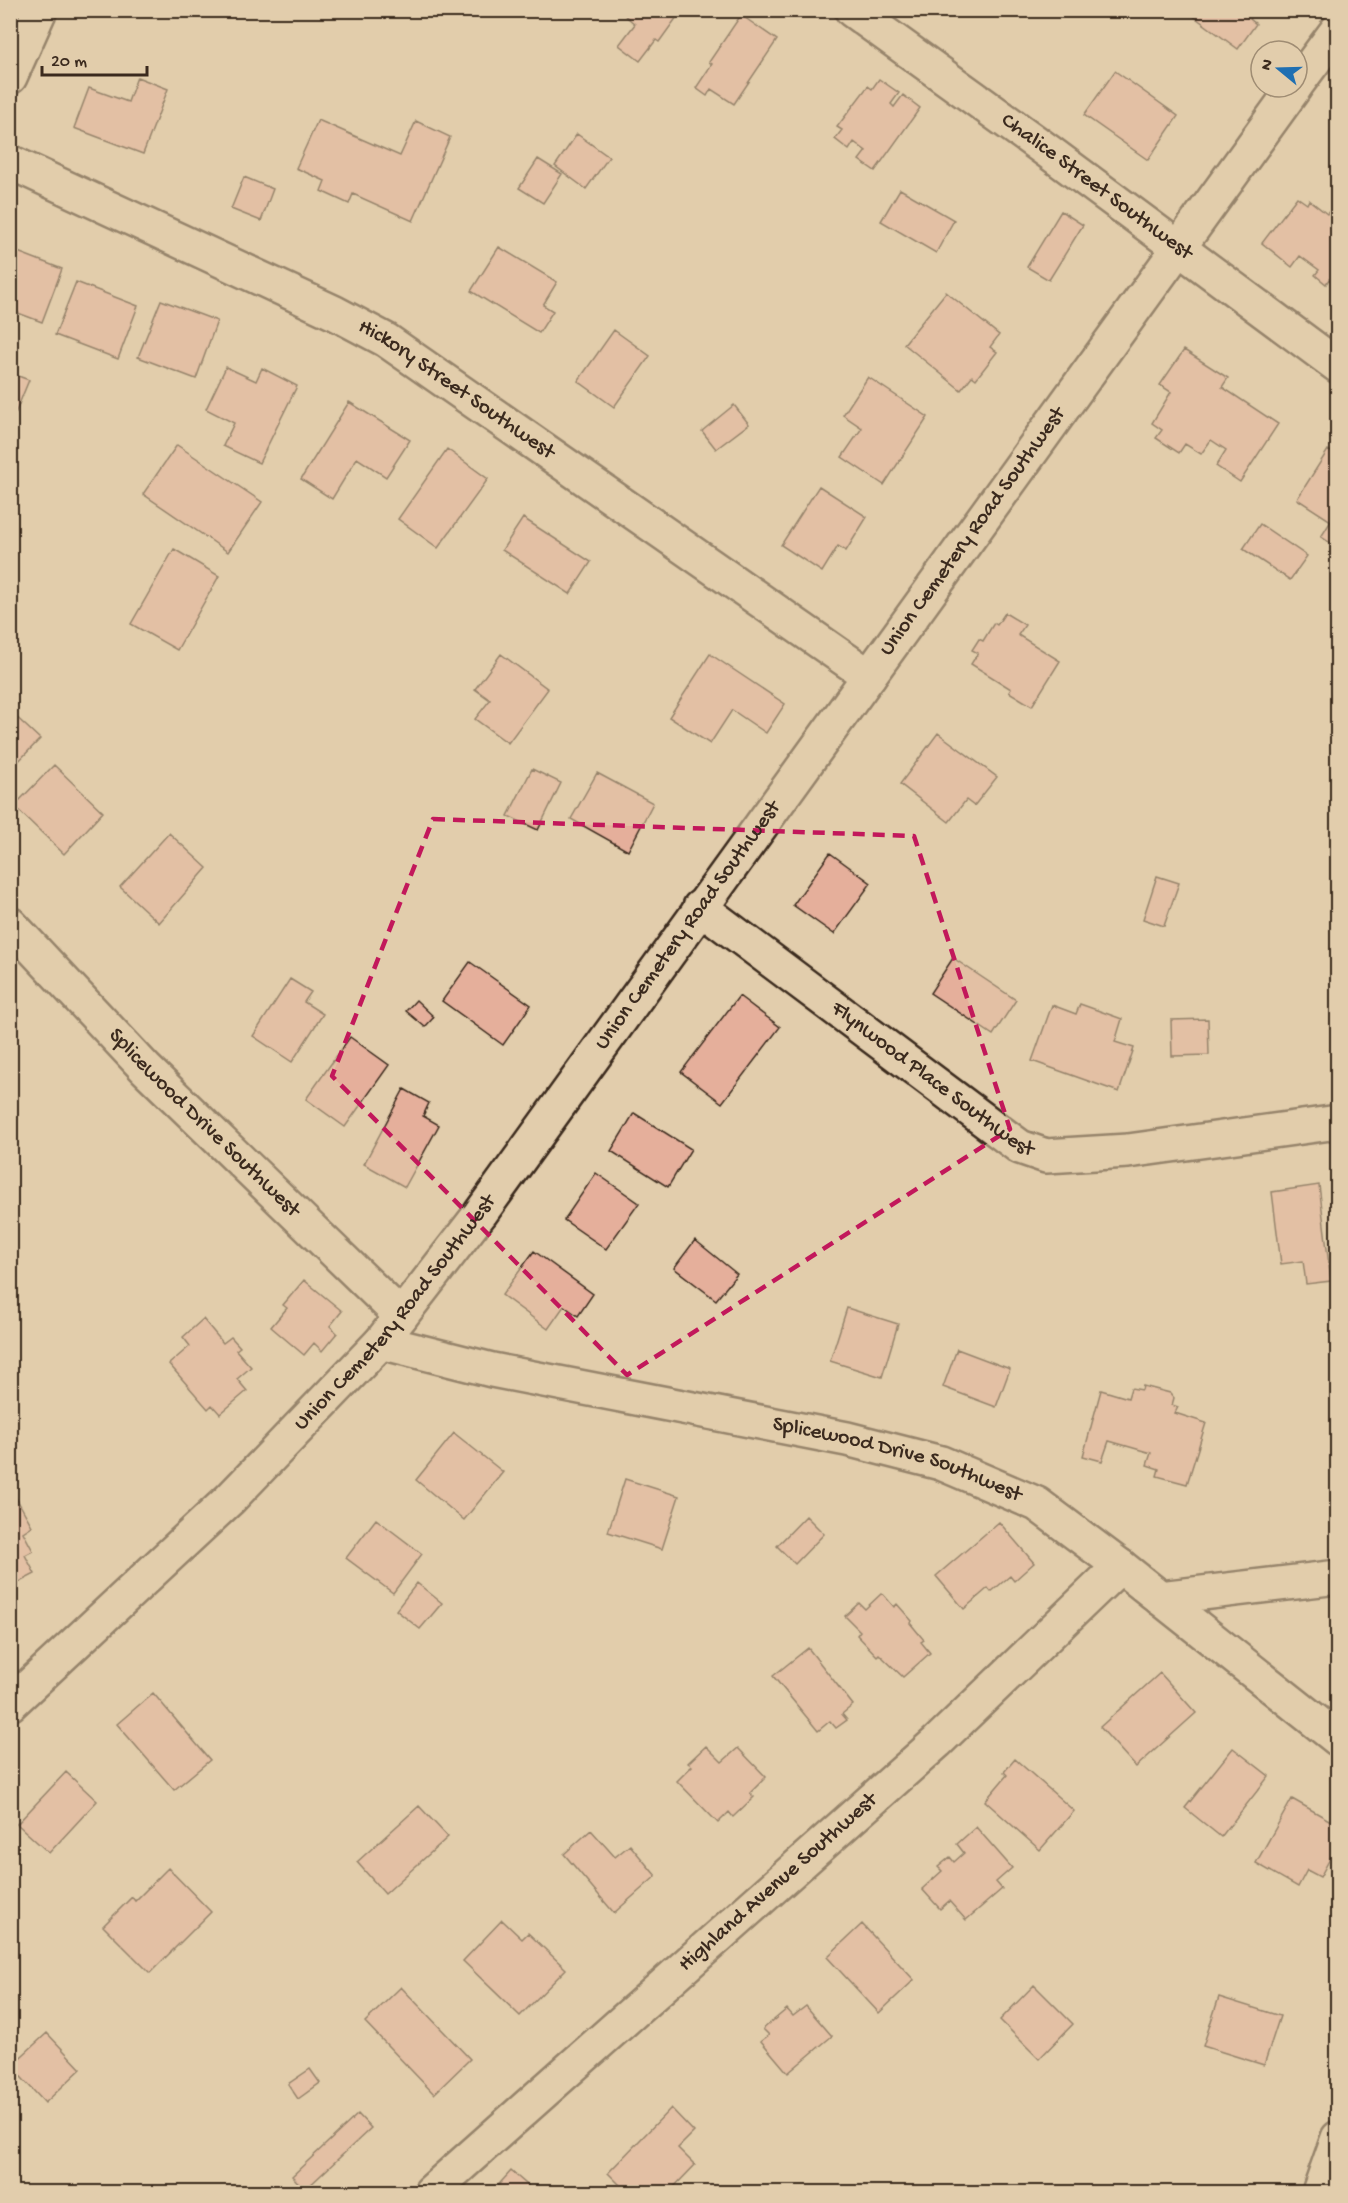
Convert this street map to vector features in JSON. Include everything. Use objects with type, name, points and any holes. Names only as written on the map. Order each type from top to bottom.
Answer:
[{"type":"street","points":[[10,77],[40,10]]},
{"type":"street","name":"Chalice Street Southwest","points":[[852,10],[1049,152],[1338,366]]},
{"type":"street","name":"Union Cemetery Road Southwest","points":[[1309,68],[1338,29]]},
{"type":"street","name":"Union Cemetery Road Southwest","points":[[10,1704],[230,1499],[381,1342],[480,1214],[1287,99]]},
{"type":"street","name":"Hickory Street Southwest","points":[[10,162],[335,313],[386,340],[869,676]]},
{"type":"street","name":"Flynwood Place Southwest","points":[[700,908],[1020,1147],[1046,1156],[1128,1151],[1338,1122]]},
{"type":"street","name":"Splicewood Drive Southwest","points":[[16,939],[146,1069],[401,1316]]},
{"type":"street","name":"Splicewood Drive Southwest","points":[[381,1342],[492,1370],[847,1439],[940,1463],[1037,1504],[1120,1566],[1338,1739]]},
{"type":"street","name":"Highland Avenue Southwest","points":[[431,2193],[937,1742],[1120,1566]]},
{"type":"street","points":[[1160,1598],[1338,1577]]},
{"type":"street","points":[[1319,2193],[1338,2138]]},
{"type":"highlighted area","points":[[433,819],[914,836],[1010,1129],[627,1375],[332,1076]]},
{"type":"building","points":[[622,10],[682,10],[659,42],[656,40],[640,61],[619,45],[635,24],[621,12]]},
{"type":"building","points":[[1185,10],[1256,10],[1250,19],[1256,24],[1238,49]]},
{"type":"building","points":[[741,15],[777,40],[734,104],[711,89],[707,96],[696,88],[712,64],[709,62]]},
{"type":"building","points":[[1115,71],[1178,116],[1148,160],[1084,115]]},
{"type":"building","points":[[137,77],[168,89],[143,154],[74,128],[89,88],[128,102]]},
{"type":"building","points":[[879,79],[899,93],[891,104],[894,107],[903,95],[920,108],[875,171],[859,160],[866,151],[854,142],[849,150],[835,139],[842,130],[837,127],[868,86],[872,89]]},
{"type":"building","points":[[318,120],[400,156],[416,121],[450,137],[413,221],[353,194],[349,204],[321,191],[325,181],[296,168]]},
{"type":"building","points":[[577,134],[609,157],[586,189],[555,166]]},
{"type":"building","points":[[538,159],[562,174],[543,203],[519,188]]},
{"type":"building","points":[[244,177],[273,189],[261,221],[231,209]]},
{"type":"building","points":[[900,189],[954,220],[936,253],[881,221]]},
{"type":"building","points":[[1297,197],[1307,204],[1309,200],[1327,214],[1338,200],[1338,278],[1334,282],[1329,279],[1326,284],[1315,275],[1319,270],[1300,256],[1292,267],[1262,243]]},
{"type":"building","points":[[1061,211],[1083,225],[1049,280],[1027,267]]},
{"type":"building","points":[[499,247],[557,282],[543,305],[553,311],[539,333],[471,291]]},
{"type":"building","points":[[10,249],[62,269],[42,322],[10,310]]},
{"type":"building","points":[[76,282],[138,306],[118,359],[55,335]]},
{"type":"building","points":[[946,292],[999,335],[990,347],[997,352],[976,379],[972,376],[961,390],[904,344]]},
{"type":"building","points":[[161,300],[217,321],[196,379],[138,357]]},
{"type":"building","points":[[614,330],[650,356],[614,407],[578,381]]},
{"type":"building","points":[[1184,350],[1228,378],[1222,387],[1278,424],[1240,482],[1216,466],[1226,450],[1211,440],[1201,454],[1185,444],[1179,453],[1156,438],[1162,430],[1152,423],[1171,392],[1160,385]]},
{"type":"building","points":[[226,367],[256,381],[262,368],[297,386],[259,463],[223,446],[234,423],[206,409]]},
{"type":"building","points":[[10,373],[29,380],[10,426]]},
{"type":"building","points":[[868,377],[928,417],[884,485],[842,457],[862,428],[843,415]]},
{"type":"building","points":[[349,402],[410,440],[386,477],[357,458],[332,499],[301,479]]},
{"type":"building","points":[[734,405],[749,424],[716,449],[702,431]]},
{"type":"building","points":[[177,445],[262,502],[228,552],[143,494]]},
{"type":"building","points":[[447,449],[488,479],[438,548],[398,519]]},
{"type":"building","points":[[1328,450],[1338,456],[1338,548],[1321,537],[1331,521],[1297,499]]},
{"type":"building","points":[[819,486],[867,517],[846,551],[838,546],[822,572],[781,545]]},
{"type":"building","points":[[523,518],[591,562],[570,594],[502,550]]},
{"type":"building","points":[[1260,524],[1307,556],[1290,580],[1243,549]]},
{"type":"building","points":[[174,549],[219,576],[177,650],[131,624]]},
{"type":"building","points":[[1005,613],[1025,625],[1018,635],[1060,661],[1032,706],[1009,692],[1011,689],[971,664],[978,653],[972,650],[979,639],[983,641],[994,623],[997,625]]},
{"type":"building","points":[[501,654],[548,689],[508,743],[475,719],[490,700],[475,689]]},
{"type":"building","points":[[710,654],[785,704],[766,733],[732,710],[710,744],[669,717]]},
{"type":"building","points":[[10,711],[40,739],[10,770]]},
{"type":"building","points":[[938,733],[997,777],[974,806],[966,800],[949,822],[900,784]]},
{"type":"building","points":[[54,765],[103,812],[64,854],[14,806]]},
{"type":"building","points":[[532,769],[561,783],[538,830],[508,816]]},
{"type":"building","points":[[597,773],[653,803],[628,851],[571,819]]},
{"type":"building","points":[[169,833],[207,868],[159,923],[120,887]]},
{"type":"building","points":[[830,853],[871,883],[834,934],[793,905]]},
{"type":"building","points":[[1157,876],[1179,883],[1164,926],[1143,919]]},
{"type":"building","points":[[953,958],[1016,1000],[993,1035],[930,993]]},
{"type":"building","points":[[470,962],[531,1005],[503,1045],[442,1001]]},
{"type":"building","points":[[290,979],[311,992],[304,1002],[323,1014],[292,1062],[253,1036]]},
{"type":"building","points":[[739,996],[780,1027],[722,1103],[681,1072]]},
{"type":"building","points":[[416,1000],[434,1017],[425,1027],[406,1011]]},
{"type":"building","points":[[1080,1004],[1122,1019],[1115,1042],[1134,1048],[1119,1092],[1032,1061],[1052,1005],[1076,1014]]},
{"type":"building","points":[[1208,1019],[1209,1055],[1172,1056],[1171,1020]]},
{"type":"building","points":[[350,1037],[389,1065],[345,1127],[306,1099]]},
{"type":"building","points":[[404,1089],[429,1103],[423,1116],[439,1125],[405,1187],[364,1164]]},
{"type":"building","points":[[634,1113],[691,1149],[668,1187],[611,1151]]},
{"type":"building","points":[[596,1173],[639,1203],[606,1249],[564,1220]]},
{"type":"building","points":[[1319,1185],[1331,1281],[1306,1284],[1303,1261],[1281,1264],[1272,1192]]},
{"type":"building","points":[[695,1240],[737,1274],[716,1300],[674,1268]]},
{"type":"building","points":[[534,1251],[593,1294],[578,1316],[564,1306],[548,1329],[502,1295]]},
{"type":"building","points":[[304,1280],[342,1311],[330,1326],[337,1333],[322,1351],[314,1343],[304,1355],[271,1327],[287,1308],[283,1305]]},
{"type":"building","points":[[847,1308],[898,1324],[882,1377],[830,1361]]},
{"type":"building","points":[[203,1319],[223,1343],[231,1337],[240,1347],[236,1350],[251,1367],[237,1379],[247,1391],[220,1414],[212,1405],[208,1409],[169,1364],[190,1346],[183,1337]]},
{"type":"building","points":[[957,1349],[1010,1369],[996,1407],[943,1387]]},
{"type":"building","points":[[1143,1386],[1170,1393],[1174,1398],[1172,1405],[1178,1407],[1175,1413],[1206,1423],[1187,1484],[1157,1476],[1159,1469],[1147,1465],[1151,1453],[1109,1441],[1102,1461],[1083,1456],[1101,1390],[1128,1398],[1131,1388],[1142,1390]]},
{"type":"building","points":[[454,1433],[503,1472],[464,1520],[416,1480]]},
{"type":"building","points":[[625,1479],[679,1496],[662,1549],[608,1532]]},
{"type":"building","points":[[10,1487],[32,1526],[23,1532],[33,1551],[25,1555],[35,1574],[10,1587]]},
{"type":"building","points":[[806,1516],[824,1534],[795,1564],[777,1546]]},
{"type":"building","points":[[376,1519],[422,1554],[393,1593],[346,1558]]},
{"type":"building","points":[[999,1522],[1034,1563],[1014,1581],[1010,1576],[991,1592],[988,1588],[964,1609],[936,1576]]},
{"type":"building","points":[[417,1583],[442,1603],[420,1629],[396,1610]]},
{"type":"building","points":[[882,1593],[894,1607],[897,1604],[912,1621],[910,1623],[924,1640],[921,1642],[930,1653],[903,1677],[879,1654],[877,1656],[857,1635],[860,1631],[845,1616],[859,1603],[865,1609]]},
{"type":"building","points":[[808,1648],[853,1705],[842,1714],[847,1720],[836,1728],[830,1721],[818,1731],[773,1676]]},
{"type":"building","points":[[1160,1673],[1196,1713],[1136,1767],[1100,1727]]},
{"type":"building","points":[[153,1693],[210,1760],[174,1790],[117,1724]]},
{"type":"building","points":[[706,1746],[722,1762],[738,1748],[766,1777],[750,1793],[754,1797],[733,1817],[729,1812],[718,1823],[677,1781],[692,1766],[688,1763]]},
{"type":"building","points":[[1233,1748],[1269,1776],[1221,1837],[1185,1808]]},
{"type":"building","points":[[1015,1759],[1074,1811],[1040,1850],[985,1801],[1007,1775],[1004,1772]]},
{"type":"building","points":[[66,1772],[97,1801],[49,1853],[17,1824]]},
{"type":"building","points":[[1292,1799],[1338,1825],[1338,1844],[1320,1877],[1307,1870],[1298,1887],[1256,1863]]},
{"type":"building","points":[[419,1806],[448,1837],[385,1894],[357,1862]]},
{"type":"building","points":[[976,1827],[1012,1868],[996,1882],[1002,1889],[966,1920],[949,1901],[940,1909],[922,1889],[942,1871],[938,1867],[950,1857],[954,1862],[964,1853],[957,1844]]},
{"type":"building","points":[[591,1830],[615,1857],[630,1845],[656,1876],[614,1913],[564,1854]]},
{"type":"building","points":[[168,1868],[211,1912],[150,1973],[103,1926],[132,1897],[135,1901]]},
{"type":"building","points":[[502,1920],[522,1939],[528,1933],[566,1969],[520,2016],[463,1961]]},
{"type":"building","points":[[862,1924],[914,1980],[879,2013],[827,1957]]},
{"type":"building","points":[[1034,1985],[1073,2024],[1039,2059],[1000,2020]]},
{"type":"building","points":[[401,1987],[470,2059],[434,2094],[365,2022]]},
{"type":"building","points":[[1219,1997],[1280,2016],[1264,2065],[1203,2046]]},
{"type":"building","points":[[806,2006],[832,2036],[788,2073],[761,2041],[769,2035],[763,2029],[787,2009],[793,2016]]},
{"type":"building","points":[[47,2033],[81,2069],[45,2103],[11,2066]]},
{"type":"building","points":[[310,2069],[320,2083],[298,2099],[288,2084]]},
{"type":"building","points":[[671,2108],[694,2132],[678,2148],[695,2165],[669,2192],[627,2192],[608,2173]]},
{"type":"building","points":[[358,2114],[371,2128],[305,2190],[292,2176]]},
{"type":"building","points":[[511,2171],[533,2190],[530,2192],[492,2192]]}]
